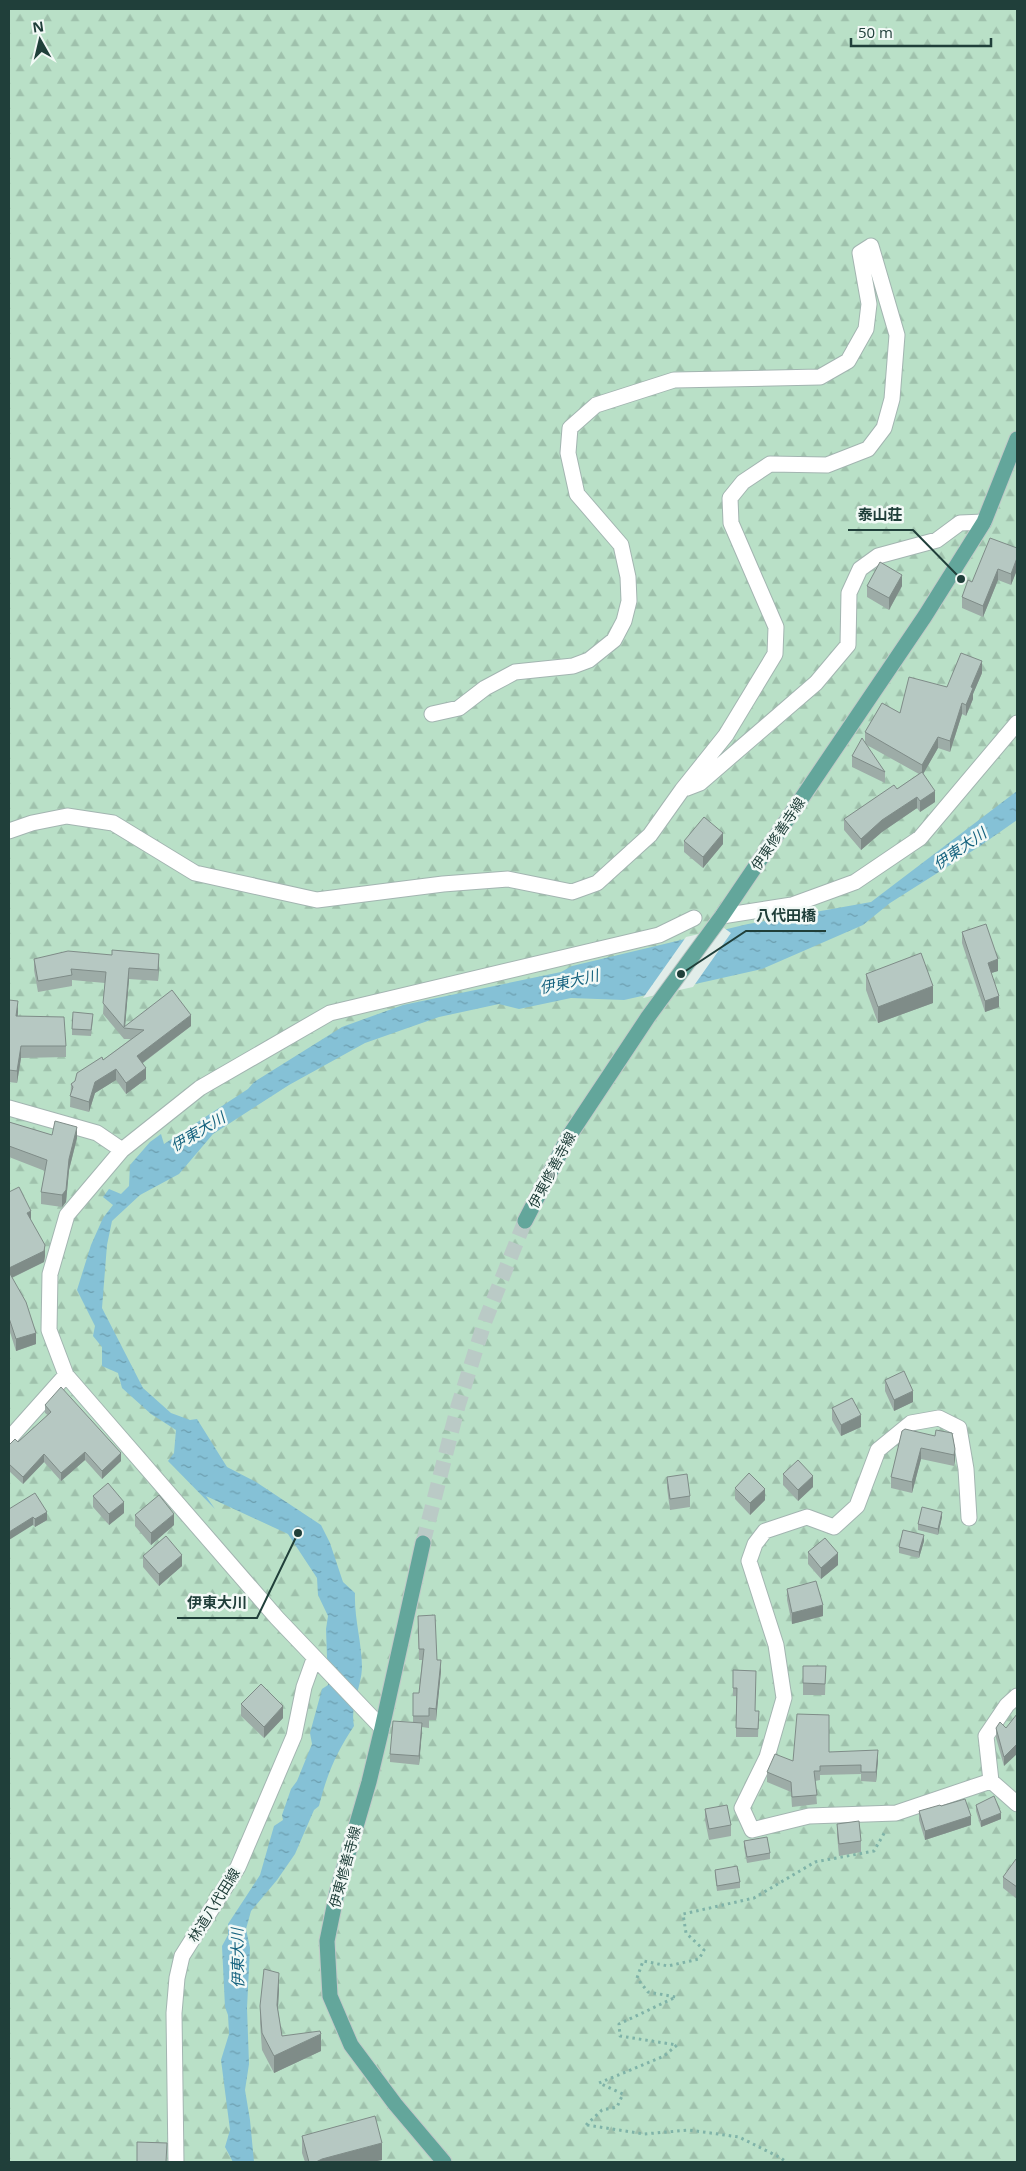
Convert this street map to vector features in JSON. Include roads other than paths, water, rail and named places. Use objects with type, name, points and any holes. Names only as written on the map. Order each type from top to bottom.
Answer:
[{"type":"main road","name":"伊東修善寺線","points":[[525,1221],[569,1136],[648,1017],[722,916],[924,616],[984,522],[1017,439]]},
{"type":"main road","name":"伊東修善寺線","points":[[423,1543],[382,1728],[337,1892],[327,1940],[330,1996],[352,2045],[395,2104],[444,2162]]},
{"type":"street","points":[[9,831],[32,823],[67,816],[113,823],[195,873],[317,900],[443,884],[508,879],[572,892],[597,884],[643,841],[726,735],[775,654],[776,627],[731,523],[730,498],[743,482],[770,464],[827,465],[868,449],[884,428],[892,399],[898,335],[871,246],[860,253],[869,304],[866,329],[848,361],[820,376],[674,380],[596,405],[570,428],[568,453],[576,494],[621,545],[628,577],[629,601],[624,621],[614,640],[589,660],[573,666],[515,672],[486,688],[459,708],[432,714]]},
{"type":"street","points":[[682,790],[700,783],[808,689],[848,645],[849,593],[860,569],[878,556],[937,540],[960,523],[984,522]]},
{"type":"street","points":[[722,916],[792,905],[854,882],[920,838],[1017,723]]},
{"type":"street","points":[[382,1728],[314,1659],[66,1374],[48,1330],[50,1274],[67,1215],[122,1150],[200,1088],[330,1013],[660,935],[694,918]]},
{"type":"street","points":[[9,1108],[97,1133],[122,1150]]},
{"type":"street","points":[[9,1439],[66,1374]]},
{"type":"street","points":[[969,1518],[966,1468],[959,1428],[939,1418],[911,1423],[878,1450],[858,1506],[834,1527],[807,1517],[765,1531],[755,1544],[749,1561],[776,1645],[784,1698],[767,1758],[742,1808],[752,1830],[809,1816],[896,1814],[991,1781]]},
{"type":"street","name":"林道八代田線","points":[[176,2162],[174,2013],[177,1978],[182,1956],[238,1867],[294,1736],[304,1687],[314,1659]]},
{"type":"street","points":[[1017,1696],[1007,1705],[986,1736],[991,1781],[1017,1804]]},
{"type":"water","points":[[1017,791],[1017,820],[980,846],[890,903],[863,925],[762,969],[624,1000],[571,998],[519,1009],[499,1004],[439,1017],[365,1043],[289,1085],[213,1134],[179,1174],[140,1195],[112,1221],[107,1245],[102,1308],[143,1388],[171,1413],[190,1420],[197,1419],[227,1467],[256,1482],[321,1525],[330,1543],[343,1582],[355,1593],[362,1668],[353,1711],[354,1726],[333,1764],[319,1806],[314,1810],[295,1854],[277,1880],[251,1911],[246,1929],[250,1948],[247,2008],[249,2064],[245,2090],[254,2162],[233,2162],[225,2147],[230,2130],[221,2060],[229,2034],[228,2015],[225,2007],[222,1946],[228,1935],[228,1924],[260,1875],[274,1826],[283,1820],[282,1815],[291,1789],[297,1781],[312,1744],[310,1733],[322,1689],[328,1685],[326,1629],[328,1616],[318,1595],[317,1578],[288,1534],[206,1496],[215,1509],[168,1461],[174,1453],[176,1430],[151,1414],[122,1388],[118,1373],[102,1366],[102,1347],[93,1336],[95,1326],[77,1290],[91,1245],[103,1218],[113,1205],[103,1197],[109,1189],[121,1194],[129,1186],[130,1165],[150,1142],[161,1134],[164,1144],[248,1089],[254,1082],[342,1027],[403,1005],[561,972],[572,966],[748,924],[871,902]]},
{"type":"tunnel","points":[[423,1543],[458,1406],[485,1321],[525,1221]]},
{"type":"place","name":"泰山荘","points":[[961,579]]},
{"type":"place","name":"八代田橋","points":[[681,974]]},
{"type":"place","name":"伊東大川","points":[[298,1533]]}]
